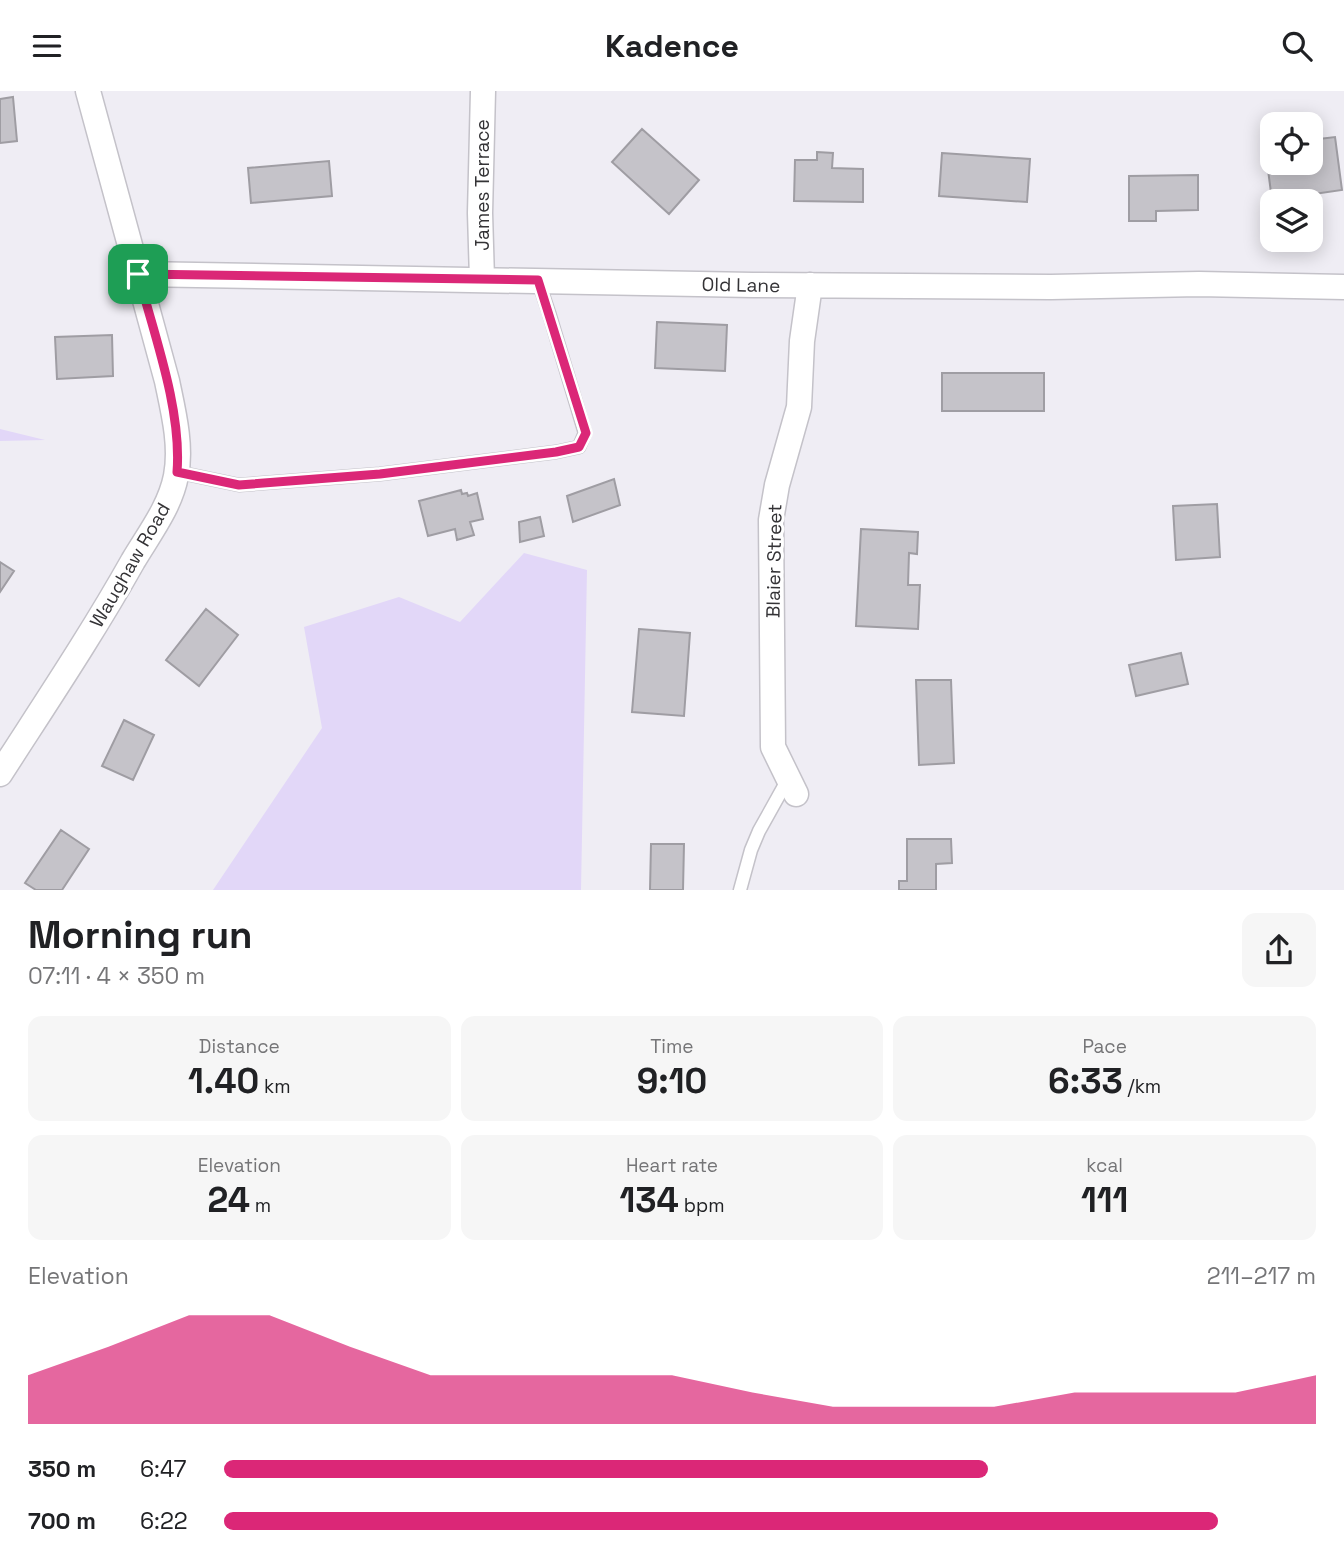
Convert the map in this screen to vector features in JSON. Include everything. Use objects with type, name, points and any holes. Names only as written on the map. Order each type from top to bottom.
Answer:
[{"type":"street","name":"Waughaw Road","points":[[0,774],[118,588],[168,502],[177,472],[178,457],[167,380],[88,91]]},
{"type":"street","name":"James Terrace","points":[[482,279],[483,91]]},
{"type":"street","name":"Old Lane","points":[[138,274],[810,285],[1051,287],[1199,284],[1344,287]]},
{"type":"street","name":"Blaier Street","points":[[792,786],[773,747],[771,520],[776,485],[799,407],[802,341],[810,285]]},
{"type":"lane","points":[[177,472],[239,485],[380,474],[579,447],[586,433],[538,280]]},
{"type":"lane","points":[[740,890],[759,831],[792,786]]},
{"type":"shaded area","points":[[0,429],[45,440],[0,441]]},
{"type":"shaded area","points":[[524,553],[587,570],[581,890],[213,890],[322,728],[304,627],[399,597],[460,622]]},
{"type":"building","points":[[13,97],[17,141],[0,143],[0,99]]},
{"type":"building","points":[[642,129],[699,180],[669,214],[612,162]]},
{"type":"building","points":[[1335,137],[1342,190],[1323,193],[1323,189],[1271,189],[1269,175],[1323,175],[1323,138]]},
{"type":"building","points":[[817,152],[833,153],[832,168],[863,169],[863,202],[794,201],[795,160],[817,160]]},
{"type":"building","points":[[942,153],[1030,159],[1027,202],[939,196]]},
{"type":"building","points":[[329,161],[332,196],[251,203],[248,168]]},
{"type":"building","points":[[1198,175],[1198,210],[1156,211],[1156,221],[1129,221],[1129,176]]},
{"type":"building","points":[[657,322],[727,325],[725,371],[655,368]]},
{"type":"building","points":[[112,335],[113,376],[57,379],[55,337]]},
{"type":"building","points":[[942,373],[1044,373],[1044,411],[942,411]]},
{"type":"building","points":[[614,479],[620,505],[573,522],[567,496]]},
{"type":"building","points":[[461,490],[462,494],[467,493],[468,496],[477,493],[483,519],[470,522],[474,535],[457,540],[455,529],[428,536],[419,501]]},
{"type":"building","points":[[1217,504],[1220,557],[1176,560],[1173,506]]},
{"type":"building","points":[[540,517],[544,536],[520,542],[519,522]]},
{"type":"building","points":[[861,529],[918,532],[917,554],[909,553],[908,585],[920,585],[918,629],[856,626]]},
{"type":"building","points":[[0,562],[14,571],[0,592]]},
{"type":"building","points":[[206,609],[238,635],[199,686],[166,660]]},
{"type":"building","points":[[639,629],[690,633],[684,716],[632,712]]},
{"type":"building","points":[[1181,653],[1188,684],[1136,696],[1129,665]]},
{"type":"building","points":[[916,680],[951,680],[954,763],[919,765]]},
{"type":"building","points":[[124,720],[154,735],[133,780],[102,766]]},
{"type":"building","points":[[61,830],[89,849],[62,890],[36,890],[25,883]]},
{"type":"building","points":[[907,839],[951,839],[952,863],[936,864],[936,890],[899,890],[899,881],[907,881]]},
{"type":"building","points":[[651,844],[684,844],[683,890],[650,890]]},
{"type":"route","points":[[138,274],[538,280],[586,433],[579,447],[556,452],[380,474],[239,485],[177,472],[173,411],[167,380],[138,274]]}]
